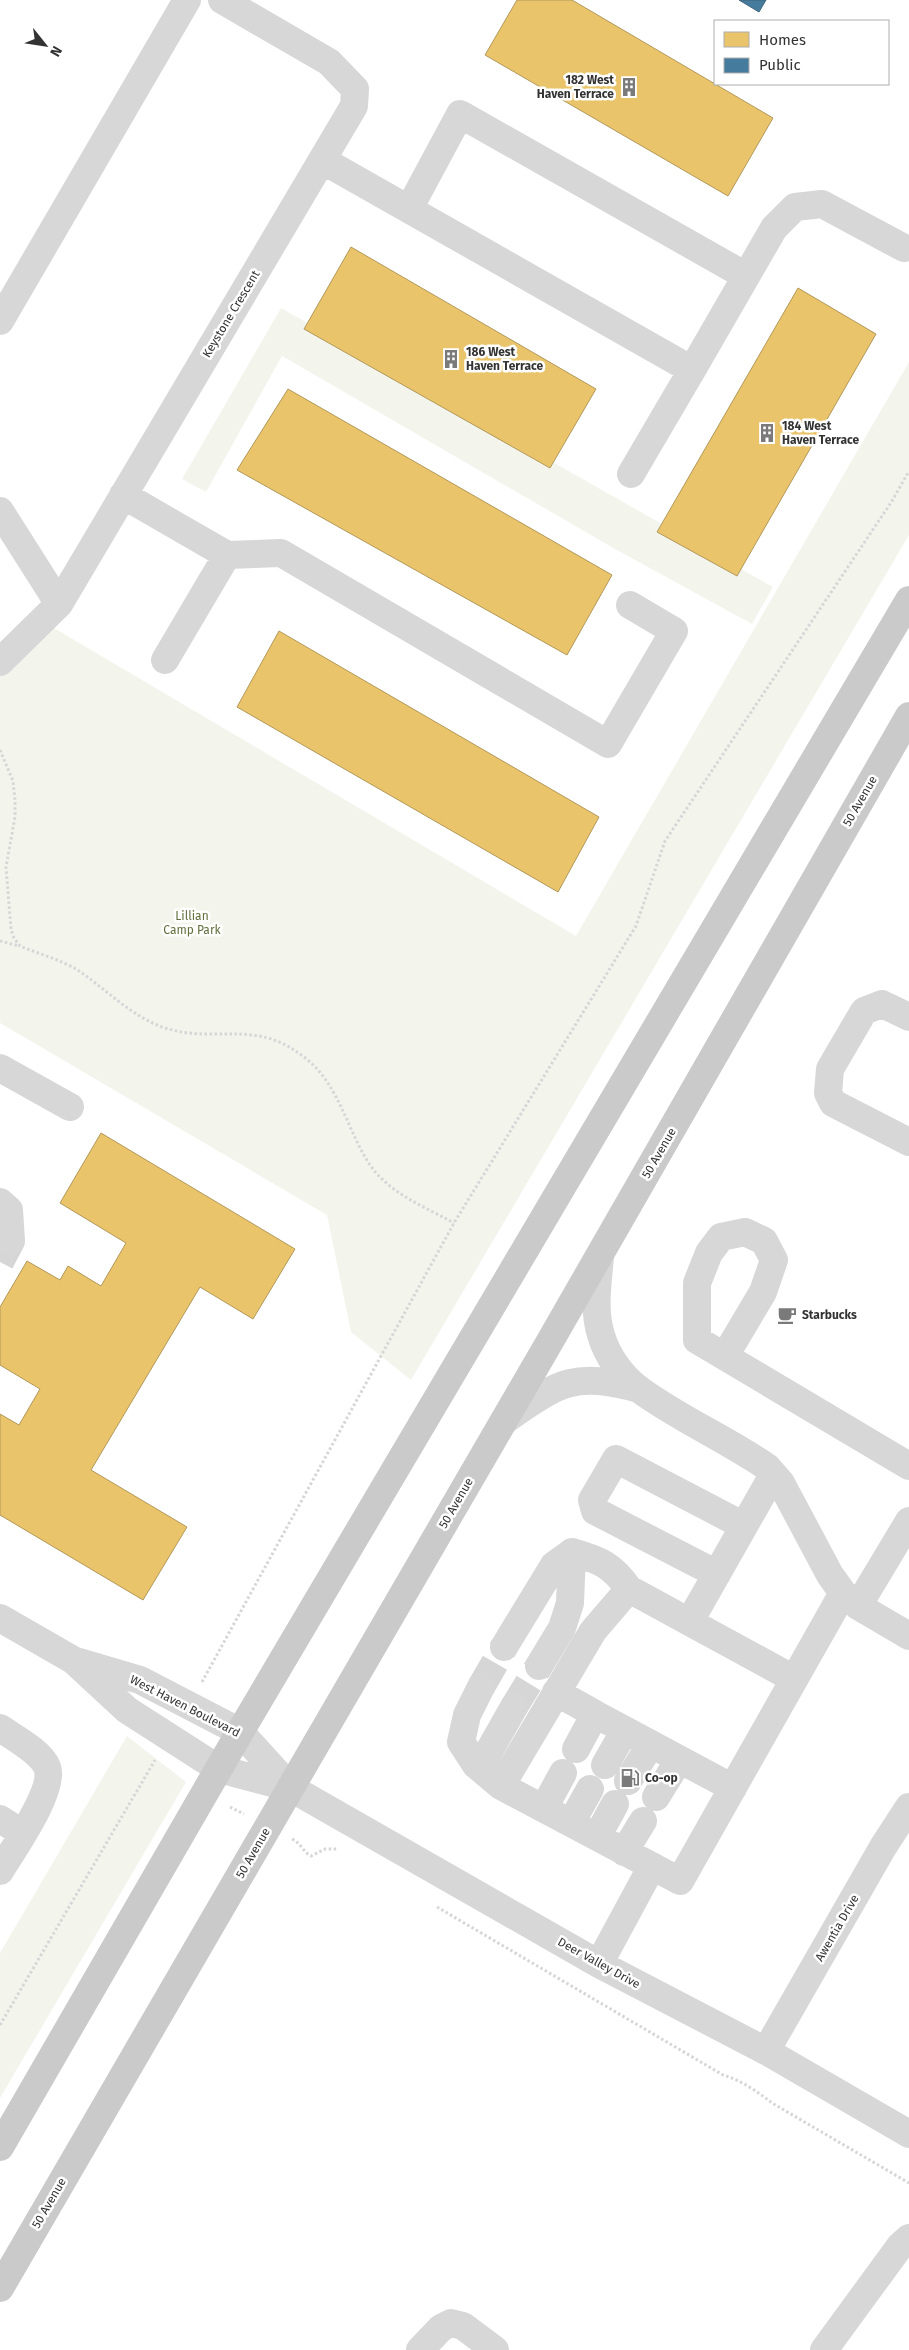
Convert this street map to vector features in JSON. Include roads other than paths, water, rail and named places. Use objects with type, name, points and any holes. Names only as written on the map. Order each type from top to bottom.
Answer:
[{"type":"main road","points":[[0,2147],[204,1793],[909,600]]},
{"type":"main road","name":"50 Avenue","points":[[0,2288],[600,1256],[909,716]]},
{"type":"street","points":[[0,321],[187,0]]},
{"type":"street","name":"Keystone Crescent","points":[[0,662],[59,604],[354,106],[355,89],[329,62],[222,0]]},
{"type":"street","points":[[409,209],[460,114],[746,276]]},
{"type":"street","points":[[322,160],[692,370]]},
{"type":"street","points":[[631,474],[774,228],[795,207],[822,204],[904,248]]},
{"type":"street","points":[[123,495],[228,555],[281,554],[608,744],[674,631],[630,605]]},
{"type":"street","points":[[0,511],[59,604]]},
{"type":"street","points":[[165,660],[228,555]]},
{"type":"street","points":[[909,1017],[882,1004],[864,1011],[830,1068],[828,1093],[833,1103],[909,1142]]},
{"type":"street","points":[[0,1068],[70,1107]]},
{"type":"street","points":[[0,1202],[9,1210],[11,1240]]},
{"type":"street","points":[[725,1356],[763,1292],[774,1260],[764,1241],[745,1232],[721,1237],[709,1253],[697,1283],[697,1340],[909,1466]]},
{"type":"street","points":[[600,1256],[596,1312],[600,1334],[608,1354],[639,1389]]},
{"type":"street","points":[[505,1420],[559,1385],[572,1381],[613,1382],[639,1389],[767,1467],[780,1483],[830,1575],[851,1600],[909,1636]]},
{"type":"street","points":[[717,1574],[595,1511],[592,1500],[600,1484],[616,1459],[744,1526]]},
{"type":"street","points":[[690,1620],[773,1475]]},
{"type":"street","points":[[481,1687],[467,1715],[462,1742],[480,1768],[501,1786],[680,1881],[794,1679],[909,1522]]},
{"type":"street","points":[[572,1552],[595,1558],[616,1571],[629,1589],[690,1620],[794,1679]]},
{"type":"street","points":[[504,1647],[554,1565],[572,1552]]},
{"type":"street","points":[[539,1666],[562,1628],[570,1603],[572,1552]]},
{"type":"street","points":[[501,1786],[593,1631],[629,1589]]},
{"type":"street","name":"West Haven Boulevard","points":[[0,1618],[73,1660],[140,1680],[240,1732],[291,1788]]},
{"type":"street","name":"West Haven Boulevard","points":[[73,1660],[126,1710],[219,1769],[291,1788]]},
{"type":"street","points":[[556,1692],[732,1788]]},
{"type":"street","points":[[480,1768],[514,1707]]},
{"type":"street","points":[[576,1749],[595,1714]]},
{"type":"street","points":[[0,1728],[39,1757],[48,1768],[48,1783],[43,1796],[11,1826],[0,1871]]},
{"type":"street","points":[[605,1765],[625,1730]]},
{"type":"street","points":[[597,1837],[650,1744]]},
{"type":"street","points":[[656,1797],[679,1760]]},
{"type":"street","points":[[544,1808],[563,1773]]},
{"type":"street","name":"Deer Valley Drive","points":[[291,1788],[599,1964],[766,2051],[909,2134]]},
{"type":"street","points":[[571,1823],[590,1789]]},
{"type":"street","name":"Awentia Drive","points":[[766,2051],[883,1847],[909,1807]]},
{"type":"street","points":[[624,1852],[643,1821]]},
{"type":"street","points":[[599,1964],[652,1866]]},
{"type":"street","points":[[824,2350],[900,2246],[909,2238]]},
{"type":"street","points":[[420,2350],[441,2328],[451,2323],[463,2326],[495,2350]]},
{"type":"tunnel","points":[[0,1262],[11,1241]]},
{"type":"tunnel","points":[[481,1687],[504,1647]]},
{"type":"tunnel","points":[[514,1707],[539,1666]]},
{"type":"place","name":"182 West Haven Terrace","points":[[629,87]]},
{"type":"place","name":"186 West Haven Terrace","points":[[451,359]]},
{"type":"place","name":"184 West Haven Terrace","points":[[767,433]]},
{"type":"place","name":"Starbucks","points":[[787,1315]]},
{"type":"place","name":"Co-op","points":[[630,1778]]},
{"type":"park label","name":"Lillian Camp Park","points":[[192,923]]}]
